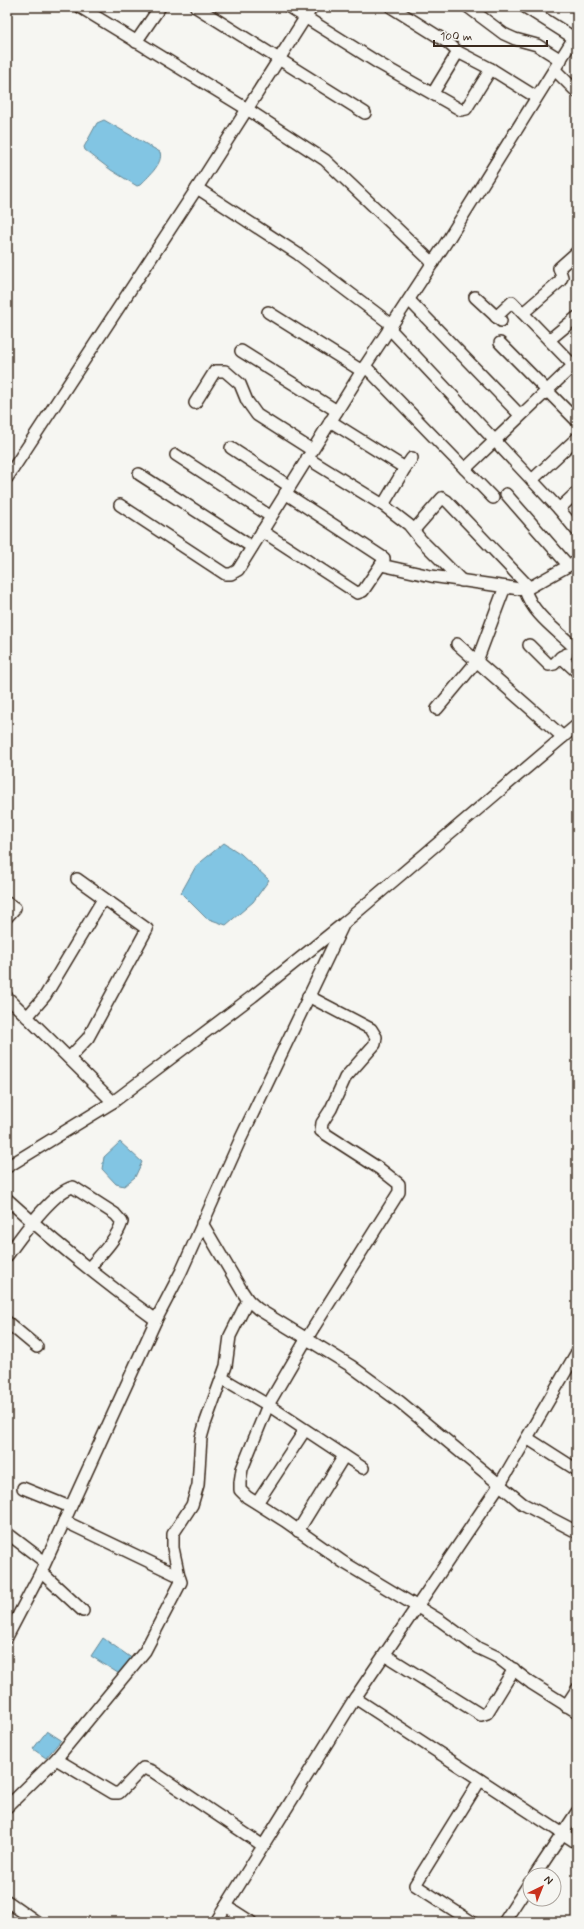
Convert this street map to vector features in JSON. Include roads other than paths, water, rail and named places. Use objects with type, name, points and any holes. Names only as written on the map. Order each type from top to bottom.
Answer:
[{"type":"street","points":[[80,7],[247,109],[325,160],[433,263]]},
{"type":"street","points":[[136,42],[160,7]]},
{"type":"street","points":[[196,7],[365,113]]},
{"type":"street","points":[[289,7],[380,64],[464,110],[491,69]]},
{"type":"street","points":[[7,478],[197,188],[312,7]]},
{"type":"street","points":[[391,7],[447,42],[458,52],[491,69],[536,97]]},
{"type":"street","points":[[468,7],[504,34],[537,46],[558,65],[577,92]]},
{"type":"street","points":[[120,505],[225,574],[232,574],[238,570],[309,454],[390,326],[433,263],[576,35],[526,7]]},
{"type":"street","points":[[433,93],[458,52]]},
{"type":"street","points":[[197,188],[298,254],[390,326],[559,509],[577,531]]},
{"type":"street","points":[[523,313],[560,281],[562,277],[559,268],[577,252]]},
{"type":"street","points":[[465,468],[575,364],[512,302],[499,319],[475,297]]},
{"type":"street","points":[[409,300],[520,415]]},
{"type":"street","points":[[268,312],[363,369],[465,468],[493,498]]},
{"type":"street","points":[[549,340],[577,317]]},
{"type":"street","points":[[500,342],[577,421]]},
{"type":"street","points":[[241,351],[337,411]]},
{"type":"street","points":[[195,403],[215,371],[225,371],[240,384],[247,401],[257,415],[409,525],[462,581]]},
{"type":"street","points":[[330,421],[405,468]]},
{"type":"street","points":[[532,480],[577,438]]},
{"type":"street","points":[[230,448],[384,558],[381,565],[363,591],[357,593],[262,531]]},
{"type":"street","points":[[176,455],[270,516]]},
{"type":"street","points":[[383,505],[412,458]]},
{"type":"street","points":[[139,474],[252,547]]},
{"type":"street","points":[[559,509],[577,492]]},
{"type":"street","points":[[381,565],[431,576],[527,589],[572,563],[506,494]]},
{"type":"street","points":[[414,530],[442,498],[447,501],[527,589],[528,601],[536,612],[576,647],[554,664],[549,665],[528,645]]},
{"type":"street","points":[[437,709],[477,661],[503,592],[507,587]]},
{"type":"street","points":[[457,644],[563,737]]},
{"type":"street","points":[[562,657],[577,672]]},
{"type":"street","points":[[7,1167],[113,1102],[253,996],[344,923],[577,725]]},
{"type":"street","points":[[68,1058],[88,1038],[147,929],[77,879]]},
{"type":"street","points":[[27,1017],[45,996],[103,898]]},
{"type":"street","points":[[7,903],[14,910],[7,917]]},
{"type":"street","points":[[7,1638],[43,1567],[156,1320],[181,1272],[202,1223],[308,996],[344,923]]},
{"type":"street","points":[[308,996],[372,1029],[376,1037],[375,1044],[345,1078],[331,1109],[322,1123],[321,1131],[380,1169],[399,1184],[400,1192],[307,1338],[268,1405],[242,1470],[240,1490],[343,1562],[417,1608],[441,1621],[478,1648],[497,1657],[531,1683],[577,1712]]},
{"type":"street","points":[[7,997],[113,1102]]},
{"type":"street","points":[[7,1256],[32,1222],[66,1188],[73,1187],[115,1214],[122,1222],[119,1230],[89,1268]]},
{"type":"street","points":[[7,1199],[32,1222],[120,1294],[156,1320]]},
{"type":"street","points":[[202,1223],[248,1300],[258,1309],[351,1366],[400,1402],[528,1507],[577,1532]]},
{"type":"street","points":[[7,1807],[56,1759],[145,1651],[181,1582],[173,1548],[173,1534],[192,1505],[198,1485],[201,1438],[204,1424],[226,1366],[230,1336],[248,1300]]},
{"type":"street","points":[[7,1322],[37,1347]]},
{"type":"street","points":[[216,1922],[262,1845],[355,1698],[500,1484],[577,1352]]},
{"type":"street","points":[[222,1378],[268,1405],[363,1468]]},
{"type":"street","points":[[257,1503],[305,1430]]},
{"type":"street","points":[[527,1438],[577,1470]]},
{"type":"street","points":[[298,1531],[344,1456]]},
{"type":"street","points":[[24,1488],[70,1507]]},
{"type":"street","points":[[64,1521],[180,1576]]},
{"type":"street","points":[[7,1533],[43,1567],[84,1611]]},
{"type":"street","points":[[385,1655],[481,1715],[486,1713],[514,1669]]},
{"type":"street","points":[[566,1706],[577,1689]]},
{"type":"street","points":[[355,1698],[577,1843]]},
{"type":"street","points":[[56,1759],[113,1793],[119,1793],[143,1768],[152,1771],[262,1845]]},
{"type":"street","points":[[472,1922],[415,1885],[480,1780]]},
{"type":"street","points":[[540,1867],[577,1812]]},
{"type":"street","points":[[504,1922],[522,1894]]},
{"type":"street","points":[[7,1901],[25,1919],[38,1922]]},
{"type":"street","points":[[226,1906],[252,1922]]},
{"type":"water","points":[[104,120],[160,152],[160,161],[140,185],[137,186],[111,170],[85,150],[84,147],[97,123]]},
{"type":"water","points":[[224,843],[241,854],[269,880],[253,902],[226,925],[206,918],[181,893],[196,866]]},
{"type":"water","points":[[120,1142],[142,1162],[135,1177],[124,1186],[116,1184],[102,1169],[104,1157]]},
{"type":"water","points":[[103,1638],[133,1659],[121,1675],[91,1656]]},
{"type":"water","points":[[47,1731],[61,1740],[46,1758],[33,1749]]}]
